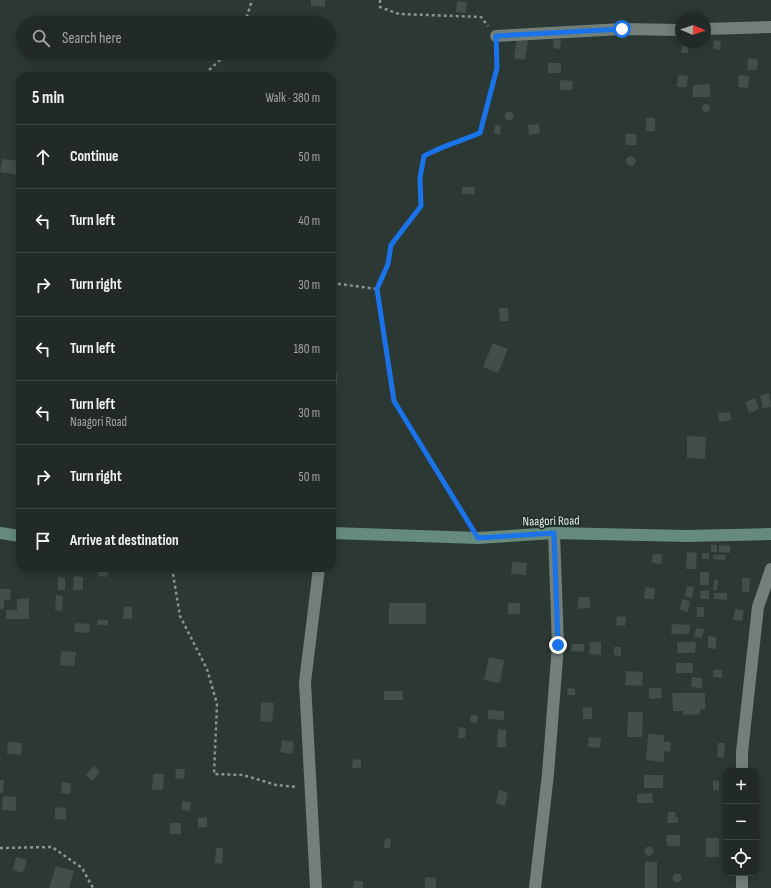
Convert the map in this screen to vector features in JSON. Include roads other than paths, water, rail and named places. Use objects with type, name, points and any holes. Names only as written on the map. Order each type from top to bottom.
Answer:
[{"type":"street","points":[[711,29],[771,27]]},
{"type":"street","points":[[496,36],[622,29],[675,30]]},
{"type":"street","name":"Naagori Road","points":[[336,532],[478,538],[554,533],[686,536],[771,534]]},
{"type":"street","points":[[0,533],[16,535]]},
{"type":"street","points":[[535,888],[548,774],[558,645],[554,533]]},
{"type":"street","points":[[742,768],[742,752],[758,607],[771,569]]},
{"type":"street","points":[[316,888],[305,682],[319,572]]},
{"type":"street","points":[[742,876],[742,888]]}]
